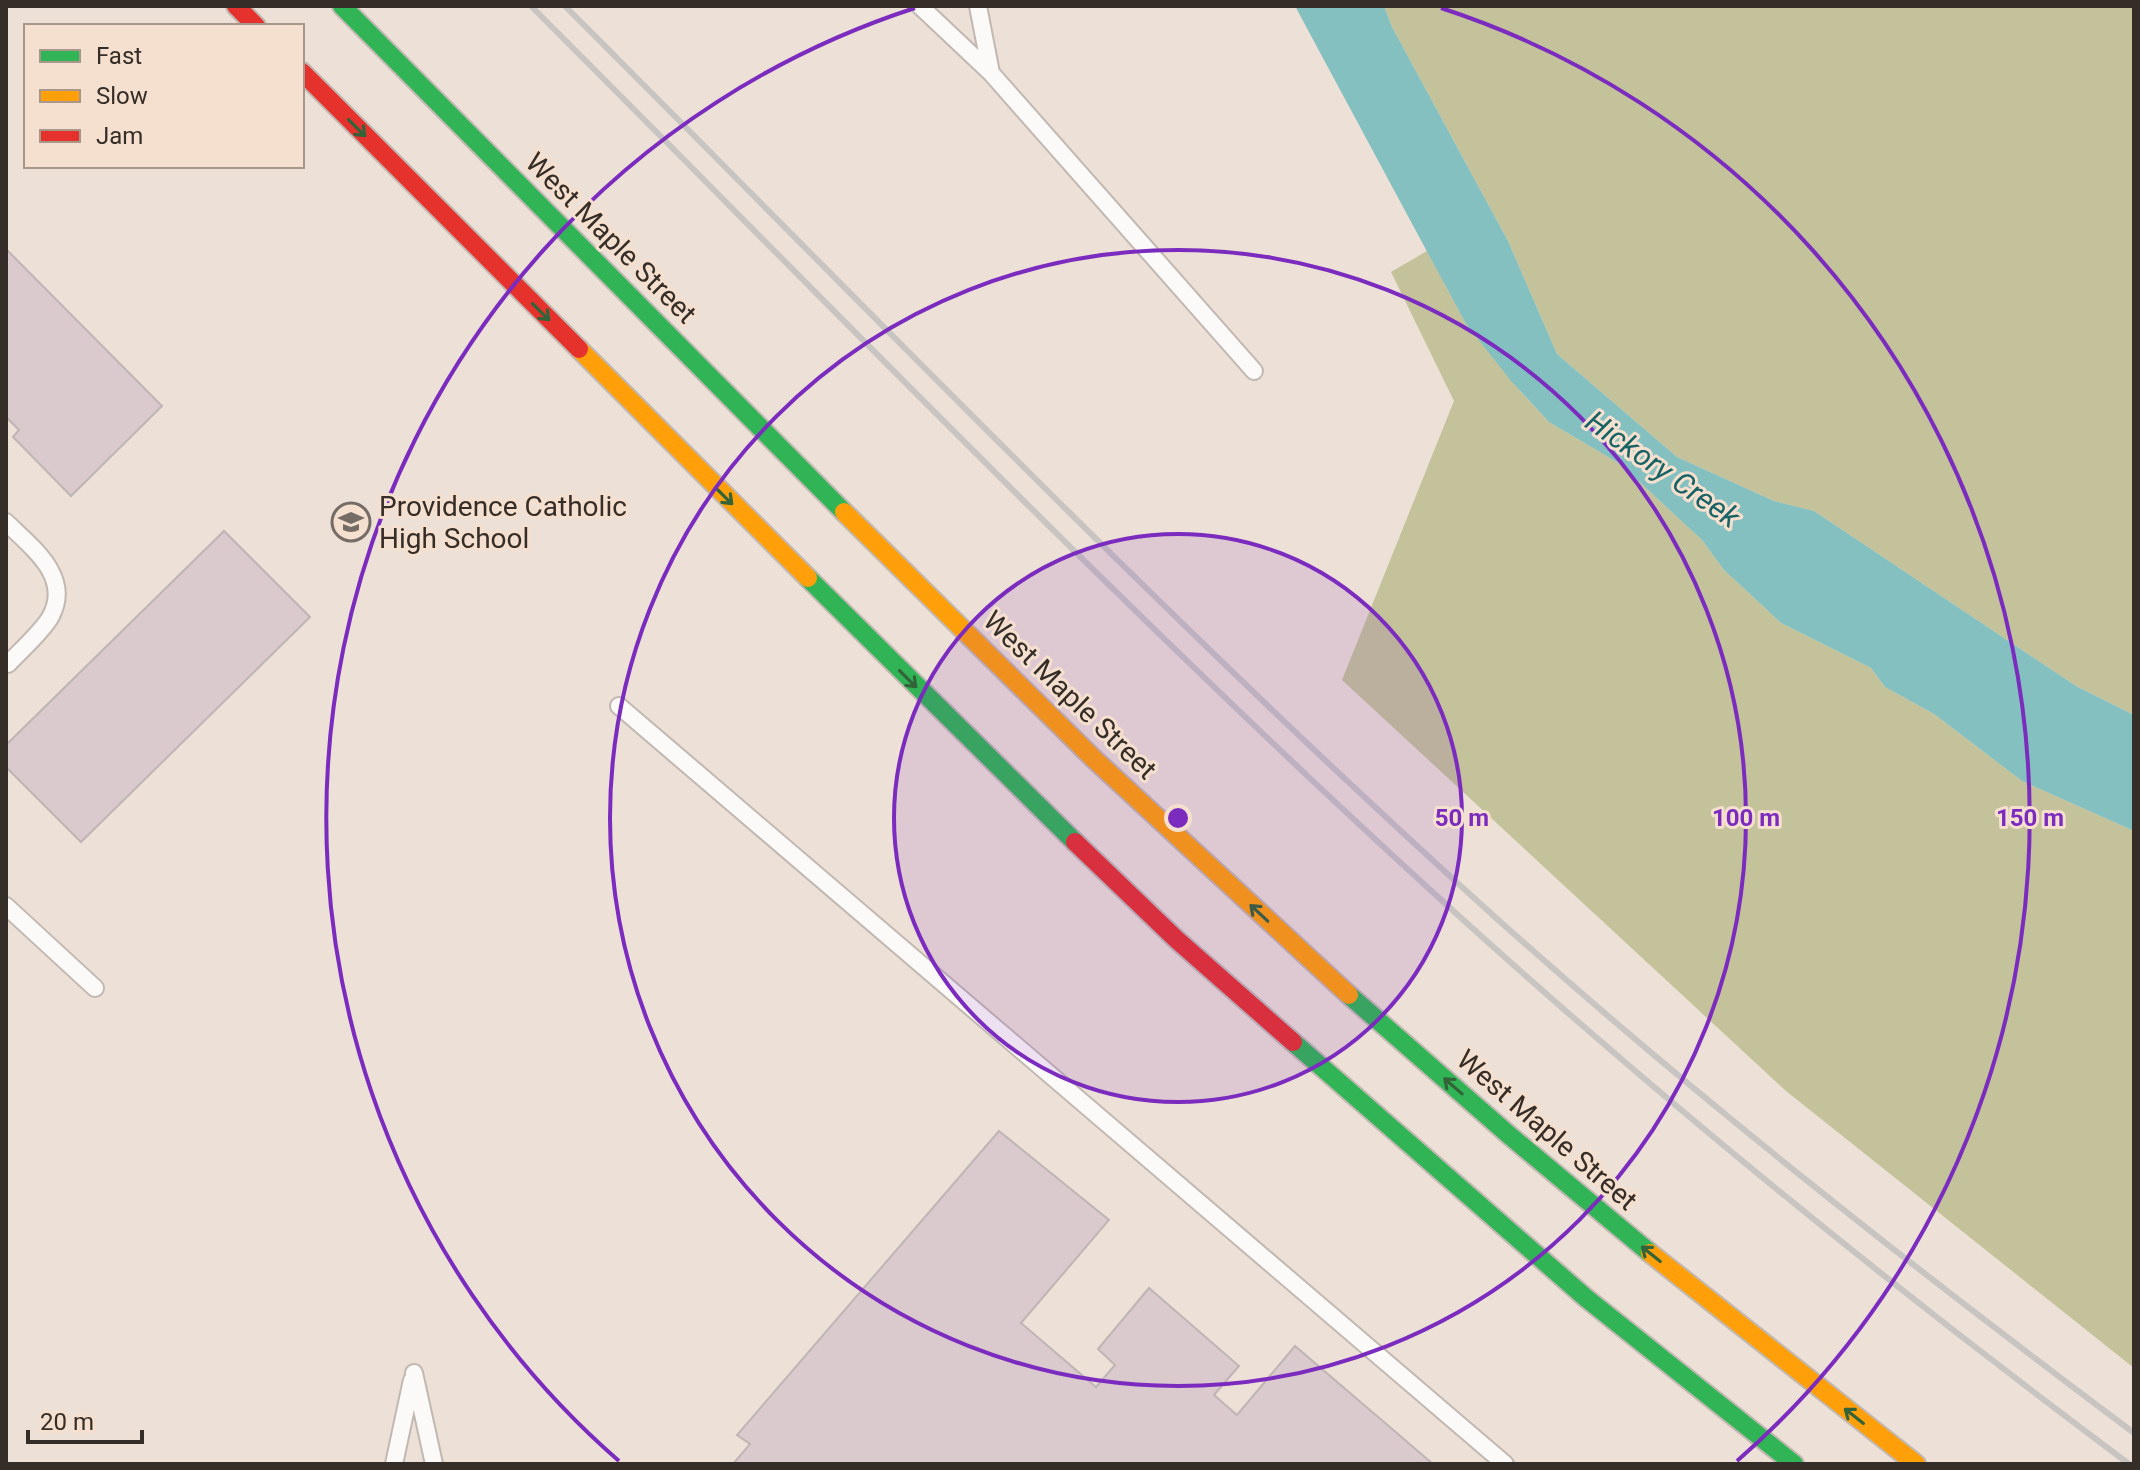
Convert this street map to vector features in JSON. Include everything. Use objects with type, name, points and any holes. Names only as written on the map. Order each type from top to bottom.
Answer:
[{"type":"main road","points":[[236,6],[254,24]]},
{"type":"main road","name":"West Maple Street","points":[[342,6],[1020,686],[1255,910],[1409,1048],[1627,1235],[1916,1464]]},
{"type":"main road","points":[[304,74],[962,733],[1176,939],[1586,1298],[1794,1464]]},
{"type":"lane","points":[[920,6],[991,73],[1254,371]]},
{"type":"lane","points":[[978,6],[991,73]]},
{"type":"lane","points":[[6,522],[47,563],[58,587],[51,616],[8,664]]},
{"type":"lane","points":[[619,706],[1505,1464]]},
{"type":"lane","points":[[6,906],[95,988]]},
{"type":"lane","points":[[394,1464],[414,1373],[434,1464]]},
{"type":"shaded area","points":[[1384,6],[2134,6],[2134,715],[2076,686],[1814,511],[1774,501],[1677,457],[1557,354],[1508,241],[1392,27]]},
{"type":"shaded area","points":[[1427,251],[1466,324],[1549,422],[1620,464],[1702,540],[1724,570],[1781,623],[1871,668],[1885,687],[1934,714],[2022,781],[2134,831],[2134,1368],[1786,1091],[1342,680],[1454,401],[1391,272]]},
{"type":"water","name":"Hickory Creek","points":[[1295,6],[1384,6],[1392,27],[1508,241],[1557,354],[1677,457],[1774,501],[1814,511],[2076,686],[2134,715],[2134,831],[2022,781],[1934,714],[1885,687],[1871,668],[1781,623],[1724,570],[1702,540],[1620,464],[1549,422],[1466,324]]},
{"type":"building","points":[[6,249],[162,406],[71,496],[13,437],[19,430],[6,417]]},
{"type":"building","points":[[224,531],[310,617],[81,842],[6,767],[6,745]]},
{"type":"building","points":[[999,1131],[1109,1220],[1021,1323],[1096,1387],[1115,1365],[1098,1349],[1149,1288],[1239,1366],[1214,1395],[1237,1415],[1295,1346],[1433,1464],[733,1464],[750,1444],[737,1435]]},
{"type":"railway","points":[[531,6],[1118,594],[1480,935],[1558,1005],[1798,1207],[2129,1464]]},
{"type":"railway","points":[[565,6],[1140,582],[1495,917],[1650,1052],[1809,1182],[2134,1433]]},
{"type":"traffic: fast","points":[[342,6],[844,512]]},
{"type":"traffic: fast","points":[[808,578],[1075,842]]},
{"type":"traffic: fast","points":[[1349,995],[1650,1253]]},
{"type":"traffic: fast","points":[[1293,1042],[1586,1298],[1794,1464]]},
{"type":"traffic: slow","points":[[579,349],[808,578]]},
{"type":"traffic: slow","points":[[844,512],[1094,759],[1349,995]]},
{"type":"traffic: slow","points":[[1650,1253],[1916,1464]]},
{"type":"traffic: jam","points":[[236,6],[254,24]]},
{"type":"traffic: jam","points":[[304,74],[579,349]]},
{"type":"traffic: jam","points":[[1075,842],[1176,939],[1293,1042]]},
{"type":"place","name":"Providence Catholic High School","points":[[351,522]]}]
